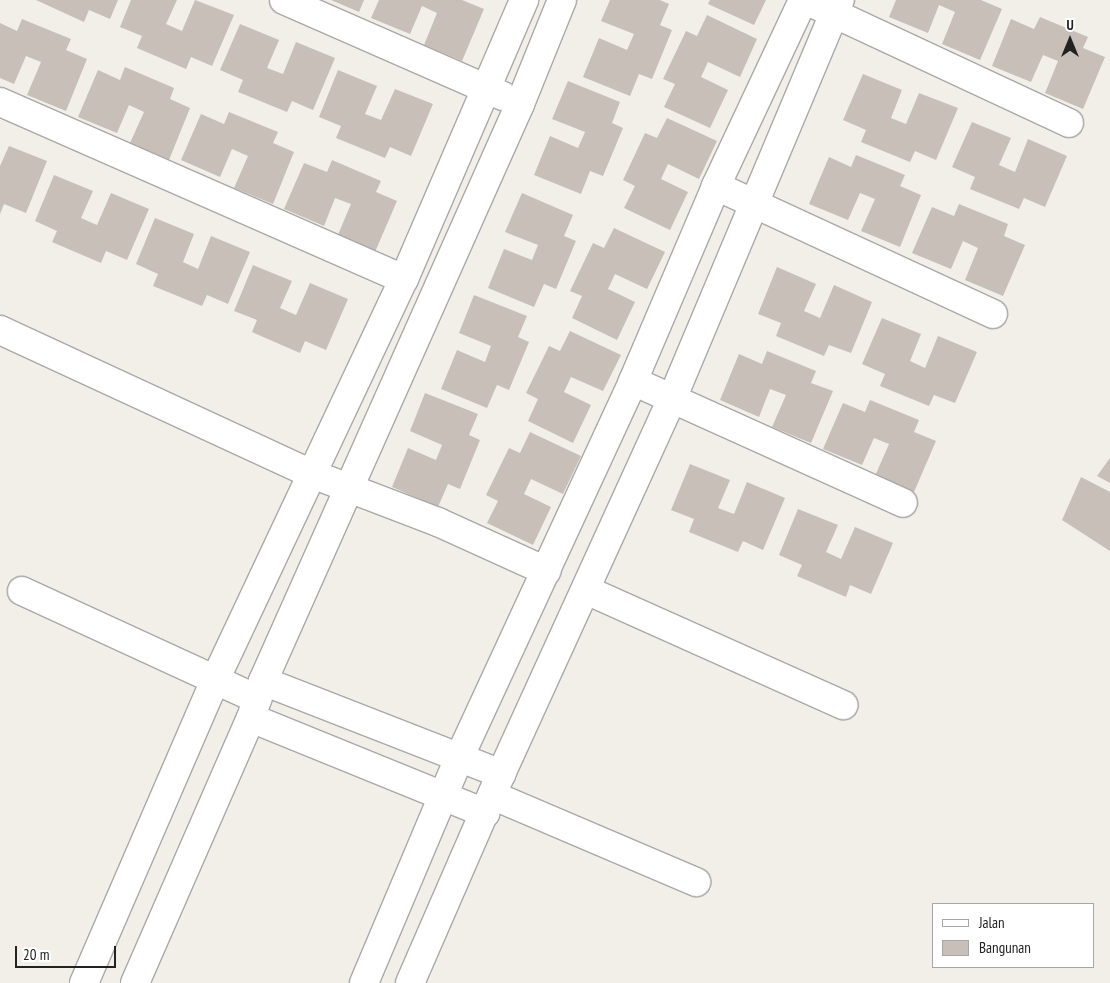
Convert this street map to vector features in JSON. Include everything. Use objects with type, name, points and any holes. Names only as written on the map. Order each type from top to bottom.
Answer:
[{"type":"street","points":[[284,0],[520,104]]},
{"type":"street","points":[[84,983],[215,680],[404,279],[524,0]]},
{"type":"street","points":[[135,983],[348,488],[520,104],[562,0]]},
{"type":"street","points":[[364,983],[460,756],[633,381],[716,186],[802,0],[837,6],[1069,123]]},
{"type":"street","points":[[410,983],[493,794],[672,399],[837,6]]},
{"type":"street","points":[[0,102],[404,279]]},
{"type":"street","points":[[716,186],[993,314]]},
{"type":"street","points":[[0,330],[312,474],[438,522],[546,571]]},
{"type":"street","points":[[633,381],[903,503]]},
{"type":"street","points":[[586,590],[843,705]]},
{"type":"street","points":[[22,591],[257,699],[444,795],[493,794],[696,882]]},
{"type":"street","points":[[257,699],[460,756],[493,794]]},
{"type":"building","points":[[36,0],[118,0],[110,19],[89,10],[84,22]]},
{"type":"building","points":[[131,0],[177,0],[166,24],[182,31],[195,0],[234,15],[212,66],[191,57],[186,69],[137,48],[142,36],[120,27]]},
{"type":"building","points":[[331,0],[364,0],[359,12]]},
{"type":"building","points":[[379,0],[462,0],[484,9],[462,61],[424,45],[437,13],[422,6],[410,34],[371,18]]},
{"type":"building","points":[[610,0],[660,0],[669,4],[660,25],[672,30],[652,79],[639,74],[630,96],[583,77],[599,38],[627,50],[634,34],[601,21]]},
{"type":"building","points":[[710,0],[766,0],[754,25],[708,4]]},
{"type":"building","points":[[896,0],[981,0],[1002,9],[980,60],[942,44],[955,12],[939,5],[928,33],[889,17]]},
{"type":"building","points":[[707,15],[757,39],[740,77],[708,62],[701,77],[728,90],[710,128],[664,107],[675,84],[663,79],[686,31],[697,36]]},
{"type":"building","points":[[1040,17],[1088,37],[1083,48],[1105,57],[1083,109],[1045,93],[1058,61],[1043,55],[1031,82],[992,66],[1011,19],[1034,29]]},
{"type":"building","points":[[22,19],[71,39],[66,50],[87,59],[66,111],[27,95],[41,62],[26,56],[14,84],[0,78],[0,23],[17,31]]},
{"type":"building","points":[[240,24],[279,40],[267,68],[283,74],[296,42],[335,58],[313,110],[292,101],[287,112],[238,92],[243,80],[220,70]]},
{"type":"building","points":[[125,67],[174,88],[170,99],[190,108],[169,160],[130,143],[144,112],[129,105],[117,133],[78,117],[98,70],[120,80]]},
{"type":"building","points":[[338,70],[377,86],[365,114],[381,120],[395,89],[433,104],[411,156],[390,147],[385,158],[336,138],[341,126],[319,117]]},
{"type":"building","points":[[863,74],[902,90],[891,118],[906,124],[919,93],[958,108],[936,160],[915,151],[910,162],[861,142],[866,130],[843,120]]},
{"type":"building","points":[[568,81],[620,102],[612,123],[623,128],[603,176],[590,171],[581,194],[534,175],[550,136],[578,148],[585,132],[552,119]]},
{"type":"building","points":[[229,112],[278,132],[273,143],[294,152],[273,204],[234,188],[248,156],[232,149],[220,177],[181,160],[201,114],[224,124]]},
{"type":"building","points":[[667,118],[717,141],[699,179],[668,164],[661,179],[688,192],[670,230],[624,208],[635,186],[623,180],[645,133],[657,138]]},
{"type":"building","points":[[972,122],[1011,138],[999,165],[1015,172],[1028,139],[1067,156],[1045,207],[1024,198],[1019,209],[970,189],[975,177],[952,167]]},
{"type":"building","points":[[9,146],[47,161],[26,213],[4,204],[0,214],[0,166]]},
{"type":"building","points":[[856,155],[905,175],[900,186],[921,195],[900,247],[861,231],[875,199],[860,193],[848,220],[809,204],[829,157],[851,167]]},
{"type":"building","points":[[332,160],[381,181],[376,192],[397,201],[375,252],[337,237],[351,204],[335,198],[324,226],[284,209],[304,163],[327,172]]},
{"type":"building","points":[[54,175],[93,191],[81,218],[97,225],[111,193],[149,209],[127,260],[106,251],[101,263],[52,242],[57,231],[35,221]]},
{"type":"building","points":[[522,193],[573,215],[564,236],[576,241],[556,289],[544,284],[534,307],[488,288],[504,249],[532,260],[538,245],[505,232]]},
{"type":"building","points":[[959,204],[1008,224],[1004,236],[1025,245],[1003,296],[965,280],[978,248],[963,241],[951,269],[912,253],[932,207],[954,216]]},
{"type":"building","points":[[155,218],[194,234],[183,262],[198,269],[211,236],[250,252],[228,304],[207,295],[202,306],[153,286],[158,274],[136,264]]},
{"type":"building","points":[[614,228],[665,252],[647,289],[615,274],[608,289],[635,302],[617,340],[572,318],[582,296],[570,291],[593,243],[604,248]]},
{"type":"building","points":[[253,265],[292,281],[280,308],[296,315],[310,283],[348,299],[326,350],[305,341],[300,353],[252,332],[257,320],[234,311]]},
{"type":"building","points":[[777,267],[816,284],[804,311],[820,318],[834,285],[872,302],[851,353],[829,345],[824,356],[776,336],[781,323],[758,314]]},
{"type":"building","points":[[474,295],[527,316],[518,337],[529,342],[509,390],[497,385],[487,408],[441,389],[457,350],[485,362],[491,346],[459,333]]},
{"type":"building","points":[[882,318],[921,334],[910,361],[925,368],[938,336],[977,352],[955,403],[934,395],[929,406],[880,386],[885,374],[862,364]]},
{"type":"building","points":[[570,331],[621,355],[603,391],[571,377],[564,392],[591,405],[573,443],[528,421],[538,399],[526,393],[549,346],[560,351]]},
{"type":"building","points":[[767,351],[816,371],[811,383],[833,391],[811,443],[772,427],[786,395],[770,389],[759,417],[720,400],[739,354],[762,364]]},
{"type":"building","points":[[425,393],[478,414],[469,435],[480,440],[460,489],[448,484],[438,507],[392,487],[408,448],[436,460],[442,445],[410,431]]},
{"type":"building","points":[[870,400],[919,420],[914,432],[936,441],[914,492],[875,476],[889,444],[874,438],[862,465],[823,449],[843,403],[865,412]]},
{"type":"building","points":[[530,432],[581,456],[563,494],[531,479],[524,494],[551,507],[533,545],[487,523],[498,501],[486,495],[509,448],[520,453]]},
{"type":"building","points":[[1110,458],[1110,483],[1097,476]]},
{"type":"building","points":[[690,464],[730,480],[718,508],[734,514],[747,482],[785,498],[763,550],[743,541],[738,552],[689,532],[694,519],[671,510]]},
{"type":"building","points":[[1081,477],[1110,492],[1110,551],[1062,520]]},
{"type":"building","points":[[798,509],[838,525],[826,552],[841,559],[855,527],[893,543],[871,594],[850,585],[846,597],[797,576],[802,565],[779,555]]}]
